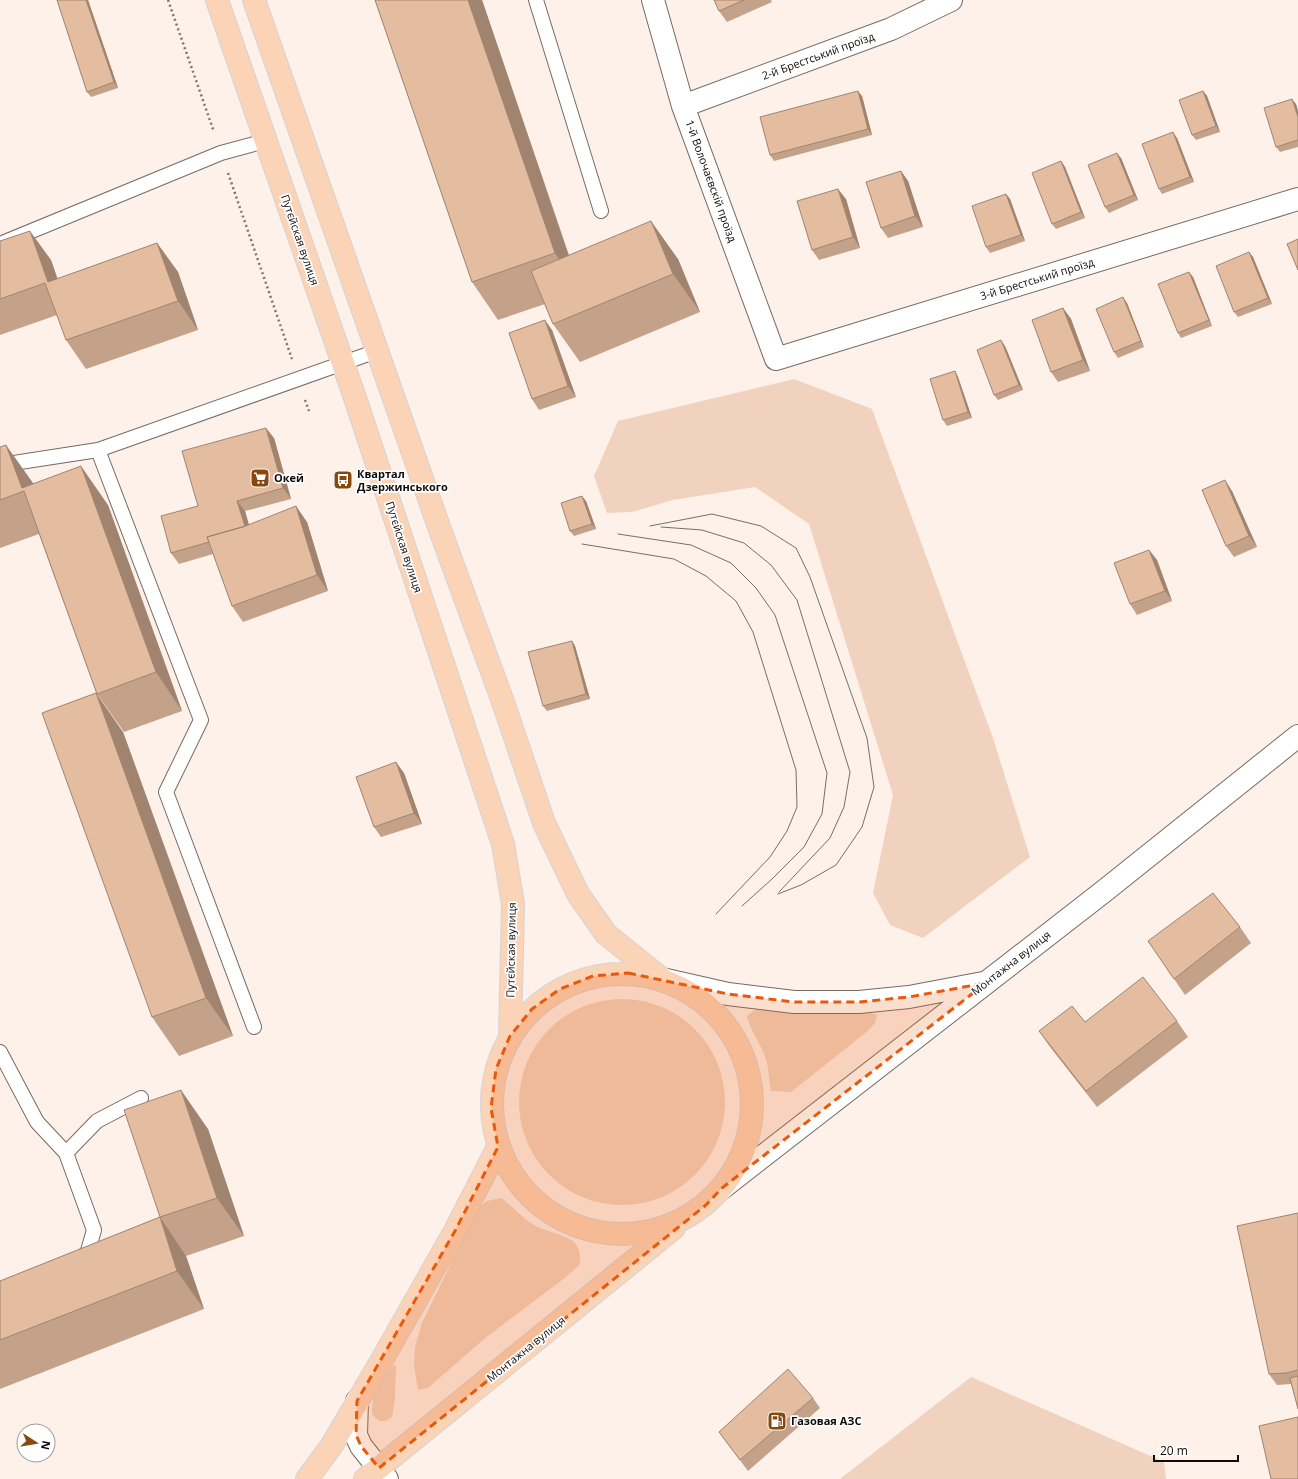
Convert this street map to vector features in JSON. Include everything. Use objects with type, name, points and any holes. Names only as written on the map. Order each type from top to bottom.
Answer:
[{"type":"main road","name":"Путєйская вулиця","points":[[217,0],[343,363],[503,844],[512,904],[510,1036]]},
{"type":"main road","points":[[254,0],[377,351],[503,702],[544,822],[578,894],[606,934],[662,980],[693,995],[720,1018],[739,1047],[750,1080],[752,1115],[743,1154],[722,1188],[706,1205],[688,1218],[657,1231],[618,1236],[579,1229],[544,1210],[516,1182],[498,1147],[491,1108],[496,1069],[510,1036],[532,1009],[560,989],[593,976],[628,974],[662,980]]},
{"type":"main road","points":[[307,1479],[332,1445],[455,1232],[498,1147]]},
{"type":"main road","name":"Монтажна вулиця","points":[[377,1475],[688,1218]]},
{"type":"street","name":"1-й Волочаєвскій проїзд","points":[[653,0],[683,106],[776,359]]},
{"type":"street","name":"2-й Брестський проїзд","points":[[683,106],[891,29],[951,0]]},
{"type":"street","name":"3-й Брестський проїзд","points":[[776,359],[1298,199]]},
{"type":"street","name":"Монтажна вулиця","points":[[722,1188],[986,983],[1298,736]]},
{"type":"street","points":[[662,980],[728,994],[794,1002],[859,1002],[909,997],[986,983]]},
{"type":"street","points":[[357,1402],[356,1435],[360,1446],[377,1475]]},
{"type":"lane","points":[[536,0],[601,211]]},
{"type":"lane","points":[[0,244],[221,153],[265,141]]},
{"type":"lane","points":[[0,465],[98,450],[377,351]]},
{"type":"lane","points":[[98,450],[200,720],[166,792],[254,1027]]},
{"type":"lane","points":[[0,1052],[37,1122],[66,1153],[94,1230],[88,1251],[70,1271]]},
{"type":"lane","points":[[66,1153],[97,1121],[141,1098]]},
{"type":"path","points":[[168,0],[309,411]]},
{"type":"highlighted area","points":[[628,973],[728,994],[794,1002],[859,1002],[909,997],[986,983],[722,1188],[706,1205],[379,1468],[361,1446],[356,1435],[357,1401],[455,1231],[498,1147],[491,1108],[496,1069],[510,1036],[532,1009],[560,989],[593,976]]},
{"type":"shaded area","points":[[794,379],[872,409],[993,738],[1030,857],[923,938],[890,925],[873,893],[893,795],[809,524],[755,487],[673,500],[632,512],[607,513],[594,476],[618,421]]},
{"type":"shaded area","points":[[612,999],[632,999],[652,1003],[671,1011],[695,1029],[713,1053],[721,1072],[725,1092],[725,1112],[721,1132],[713,1151],[695,1175],[671,1193],[652,1201],[632,1205],[612,1205],[592,1201],[573,1193],[557,1182],[542,1167],[531,1151],[523,1132],[519,1112],[519,1092],[523,1072],[531,1053],[542,1037],[557,1022],[573,1011],[592,1003]]},
{"type":"shaded area","points":[[756,1009],[809,1012],[866,1011],[877,1015],[875,1023],[869,1030],[791,1092],[771,1091],[768,1066],[747,1016]]},
{"type":"shaded area","points":[[501,1198],[533,1224],[573,1241],[580,1255],[580,1264],[566,1277],[484,1339],[428,1388],[418,1390],[414,1365],[415,1347],[422,1323],[478,1208],[487,1201]]},
{"type":"shaded area","points":[[394,1365],[396,1366],[395,1398],[392,1417],[386,1421],[379,1421],[372,1414],[373,1400],[378,1388]]},
{"type":"shaded area","points":[[971,1377],[1164,1462],[1166,1479],[840,1479]]},
{"type":"building","points":[[57,0],[86,0],[114,82],[87,92]]},
{"type":"building","points":[[375,0],[468,0],[555,253],[472,282]]},
{"type":"building","points":[[714,0],[744,0],[719,11]]},
{"type":"building","points":[[858,91],[868,129],[770,155],[760,117]]},
{"type":"building","points":[[1203,91],[1216,126],[1192,135],[1179,100]]},
{"type":"building","points":[[1292,99],[1298,117],[1298,140],[1276,147],[1264,108]]},
{"type":"building","points":[[1173,132],[1190,177],[1159,189],[1142,144]]},
{"type":"building","points":[[1117,153],[1134,195],[1105,207],[1088,165]]},
{"type":"building","points":[[1061,161],[1081,212],[1052,224],[1032,173]]},
{"type":"building","points":[[901,171],[915,216],[881,228],[866,182]]},
{"type":"building","points":[[838,189],[853,237],[812,250],[797,201]]},
{"type":"building","points":[[1006,194],[1021,235],[986,247],[972,206]]},
{"type":"building","points":[[651,221],[673,274],[553,324],[531,271]]},
{"type":"building","points":[[30,231],[48,282],[157,243],[178,301],[66,340],[45,283],[0,299],[0,241]]},
{"type":"building","points":[[1298,239],[1298,270],[1287,244]]},
{"type":"building","points":[[1249,252],[1268,298],[1234,312],[1216,266]]},
{"type":"building","points":[[1189,272],[1209,320],[1178,333],[1158,284]]},
{"type":"building","points":[[1123,297],[1141,341],[1114,352],[1096,309]]},
{"type":"building","points":[[1063,308],[1083,360],[1051,372],[1032,320]]},
{"type":"building","points":[[545,320],[568,386],[532,399],[509,333]]},
{"type":"building","points":[[1001,340],[1019,385],[994,395],[977,350]]},
{"type":"building","points":[[955,371],[968,412],[943,420],[930,379]]},
{"type":"building","points":[[266,428],[283,488],[237,501],[245,526],[207,537],[209,542],[171,553],[161,516],[198,506],[182,451]]},
{"type":"building","points":[[6,445],[22,488],[81,466],[156,672],[97,694],[24,491],[0,500],[0,447]]},
{"type":"building","points":[[1225,480],[1249,536],[1226,546],[1202,490]]},
{"type":"building","points":[[582,496],[592,524],[570,531],[561,503]]},
{"type":"building","points":[[296,506],[317,575],[232,606],[207,537],[243,527]]},
{"type":"building","points":[[1149,550],[1165,591],[1130,604],[1114,563]]},
{"type":"building","points":[[572,641],[586,694],[543,706],[528,652]]},
{"type":"building","points":[[96,693],[206,998],[152,1017],[42,713]]},
{"type":"building","points":[[396,762],[414,813],[374,827],[356,777]]},
{"type":"building","points":[[1213,893],[1240,927],[1174,979],[1148,941]]},
{"type":"building","points":[[1143,977],[1177,1021],[1086,1091],[1039,1031],[1072,1006],[1085,1022]]},
{"type":"building","points":[[181,1090],[217,1198],[160,1217],[124,1110]]},
{"type":"building","points":[[1298,1213],[1298,1370],[1286,1373],[1269,1374],[1237,1226]]},
{"type":"building","points":[[160,1217],[177,1271],[0,1340],[0,1281]]},
{"type":"building","points":[[788,1369],[813,1398],[740,1460],[719,1432]]},
{"type":"building","points":[[1298,1376],[1298,1409],[1290,1378]]},
{"type":"building","points":[[1298,1417],[1298,1479],[1271,1479],[1259,1426]]},
{"type":"tram line","points":[[650,526],[712,514],[761,526],[796,548],[810,577],[867,738],[874,787],[862,827],[836,865],[801,885],[778,894]]},
{"type":"tram line","points":[[661,527],[702,530],[744,543],[771,565],[797,600],[850,772],[844,807],[830,838],[779,892]]},
{"type":"tram line","points":[[618,534],[691,545],[731,563],[756,588],[775,615],[827,773],[822,814],[804,847],[742,906]]},
{"type":"tram line","points":[[582,544],[674,559],[706,576],[736,601],[753,632],[796,770],[797,807],[787,831],[770,857],[716,914]]},
{"type":"place","name":"Окей","points":[[260,478]]},
{"type":"place","name":"Квартал Дзержинського","points":[[343,480]]},
{"type":"place","name":"Газовая АЗС","points":[[777,1421]]}]
